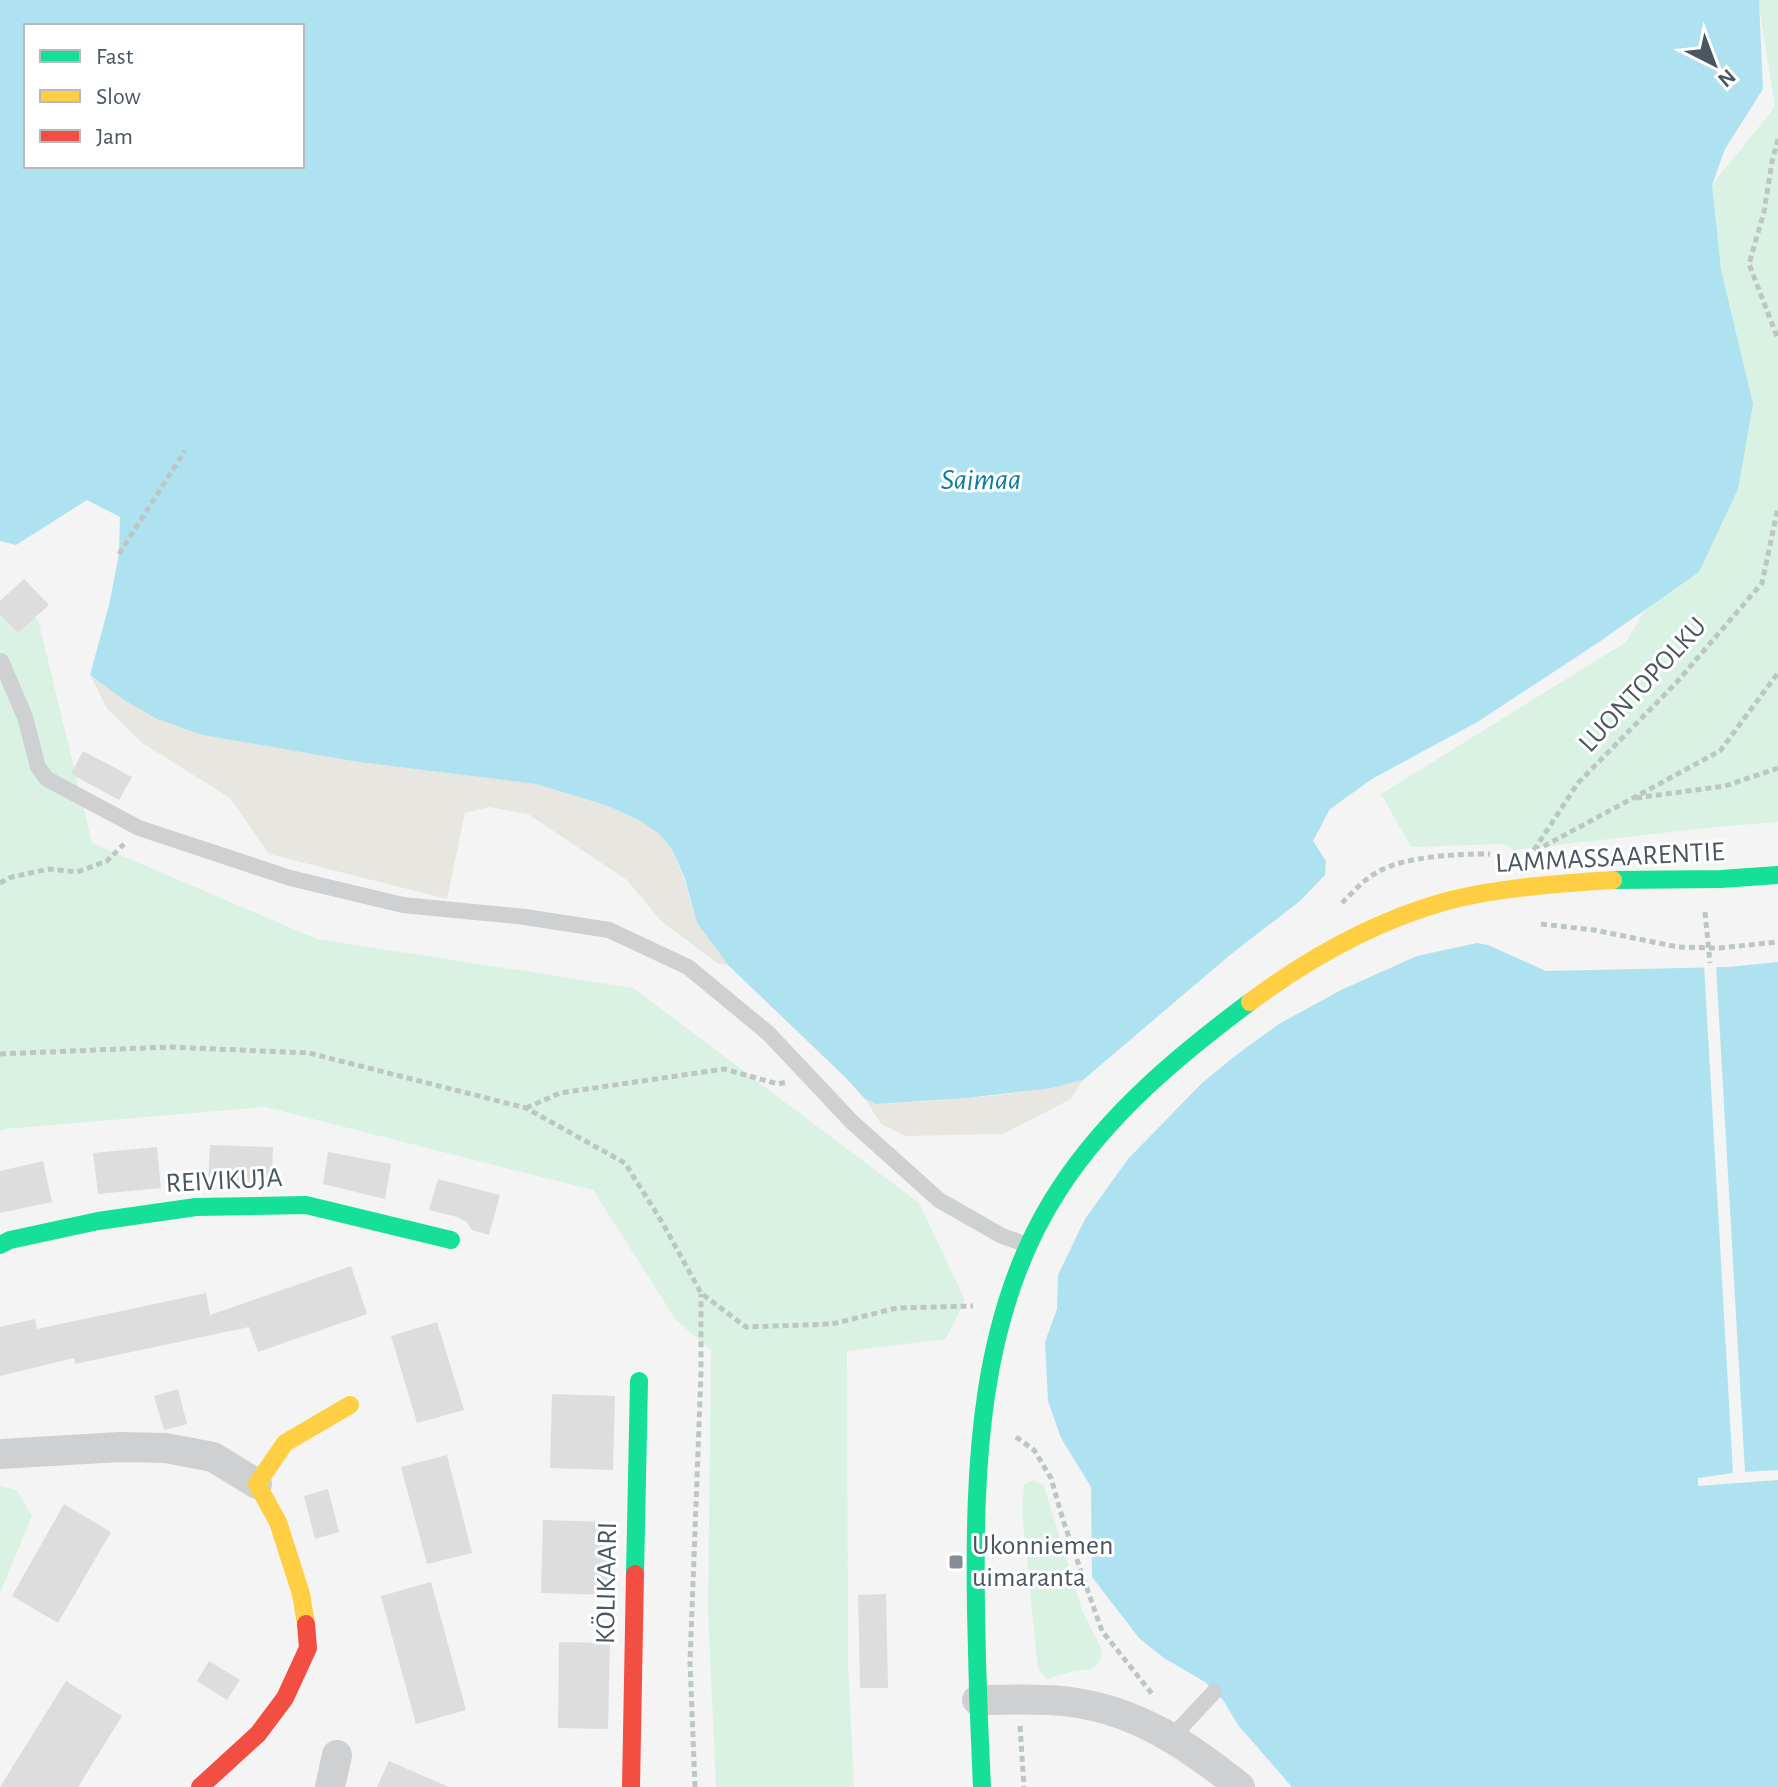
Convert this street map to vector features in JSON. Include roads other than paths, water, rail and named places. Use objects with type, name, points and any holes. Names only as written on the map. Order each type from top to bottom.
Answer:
[{"type":"street","name":"LAMMASSAARENTIE","points":[[982,1787],[977,1700],[976,1534],[982,1420],[991,1359],[1003,1313],[1028,1245],[1053,1198],[1111,1123],[1160,1073],[1280,980],[1367,931],[1405,915],[1448,901],[1504,889],[1625,880],[1712,880],[1778,875]]},
{"type":"street","name":"REIVIKUJA","points":[[0,1245],[10,1240],[98,1221],[196,1207],[306,1205],[451,1240]]},
{"type":"street","name":"KÖLIKAARI","points":[[631,1787],[639,1381]]},
{"type":"street","points":[[257,1484],[285,1443],[350,1405]]},
{"type":"street","points":[[0,1454],[120,1447],[166,1448],[213,1457],[257,1484],[278,1522],[301,1594],[308,1648],[285,1698],[258,1734],[200,1787]]},
{"type":"street","points":[[977,1700],[1068,1701],[1178,1730],[1240,1787]]},
{"type":"street","points":[[330,1787],[337,1755]]},
{"type":"lane","points":[[1,661],[25,717],[38,767],[47,779],[139,828],[290,878],[403,905],[525,917],[609,930],[688,967],[768,1033],[852,1122],[939,1200],[1002,1236],[1028,1245]]},
{"type":"lane","points":[[1178,1730],[1214,1692]]},
{"type":"water","name":"Saimaa","points":[[0,0],[1759,0],[1763,89],[1725,149],[1712,185],[1721,270],[1753,404],[1738,489],[1699,572],[1479,721],[1372,779],[1330,809],[1313,841],[1326,861],[1325,875],[1300,901],[1230,955],[1083,1080],[1051,1088],[967,1098],[876,1104],[865,1099],[729,966],[697,923],[685,879],[672,849],[658,833],[639,820],[608,806],[536,784],[359,762],[203,735],[157,719],[90,675],[119,554],[120,517],[87,500],[16,545],[0,541]]},
{"type":"water","points":[[1477,943],[1546,971],[1728,967],[1778,962],[1778,1787],[1292,1787],[1238,1725],[1223,1700],[1205,1682],[1164,1658],[1139,1638],[1092,1577],[1091,1487],[1061,1438],[1048,1401],[1045,1342],[1057,1309],[1058,1275],[1085,1219],[1128,1159],[1202,1083],[1279,1024],[1341,990],[1417,956]]},
{"type":"place","name":"Ukonniemen uimaranta","points":[[956,1562]]}]
